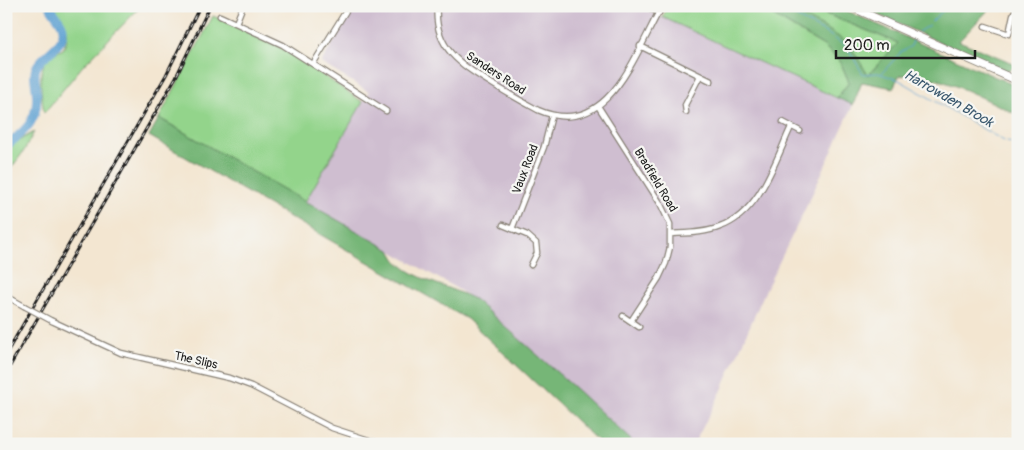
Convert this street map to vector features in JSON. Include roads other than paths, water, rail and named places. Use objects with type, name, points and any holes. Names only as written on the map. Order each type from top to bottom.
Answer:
[{"type":"main road","points":[[849,6],[1018,81]]},
{"type":"street","points":[[313,64],[349,6]]},
{"type":"street","name":"Sanders Road","points":[[438,6],[438,27],[443,42],[459,62],[526,104],[552,116]]},
{"type":"street","points":[[647,6],[659,13]]},
{"type":"street","points":[[552,116],[577,115],[598,106],[614,93],[662,6]]},
{"type":"street","points":[[985,26],[1009,34],[1013,15],[1018,6]]},
{"type":"street","points":[[236,23],[242,8]]},
{"type":"street","points":[[220,16],[272,39],[386,111]]},
{"type":"street","points":[[640,46],[711,81]]},
{"type":"street","points":[[686,112],[686,105],[700,76]]},
{"type":"street","name":"Bradfield Road","points":[[598,106],[660,203],[670,224],[670,247],[663,270],[631,321]]},
{"type":"street","name":"Vaux Road","points":[[512,229],[544,147],[552,116]]},
{"type":"street","points":[[782,122],[800,131]]},
{"type":"street","points":[[671,234],[718,228],[734,221],[744,213],[758,196],[791,127]]},
{"type":"street","points":[[503,225],[526,235],[536,243],[537,253],[531,265]]},
{"type":"street","name":"The Slips","points":[[6,296],[52,321],[121,353],[229,378],[251,386],[332,428],[381,444]]},
{"type":"street","points":[[623,316],[639,327]]},
{"type":"waterway","points":[[6,146],[21,134],[31,122],[37,98],[36,69],[40,61],[57,45],[62,35],[61,23],[50,6]]},
{"type":"waterway","name":"Harrowden Brook","points":[[776,6],[828,34],[847,47],[863,74],[878,73],[899,80],[1004,141],[1018,145]]},
{"type":"waterway","points":[[932,21],[948,6]]},
{"type":"waterway","points":[[918,32],[929,25]]},
{"type":"waterway","points":[[882,73],[901,52],[911,46],[914,39]]},
{"type":"railway","points":[[6,354],[166,75],[200,6]]},
{"type":"railway","points":[[6,373],[176,77],[210,6]]}]
